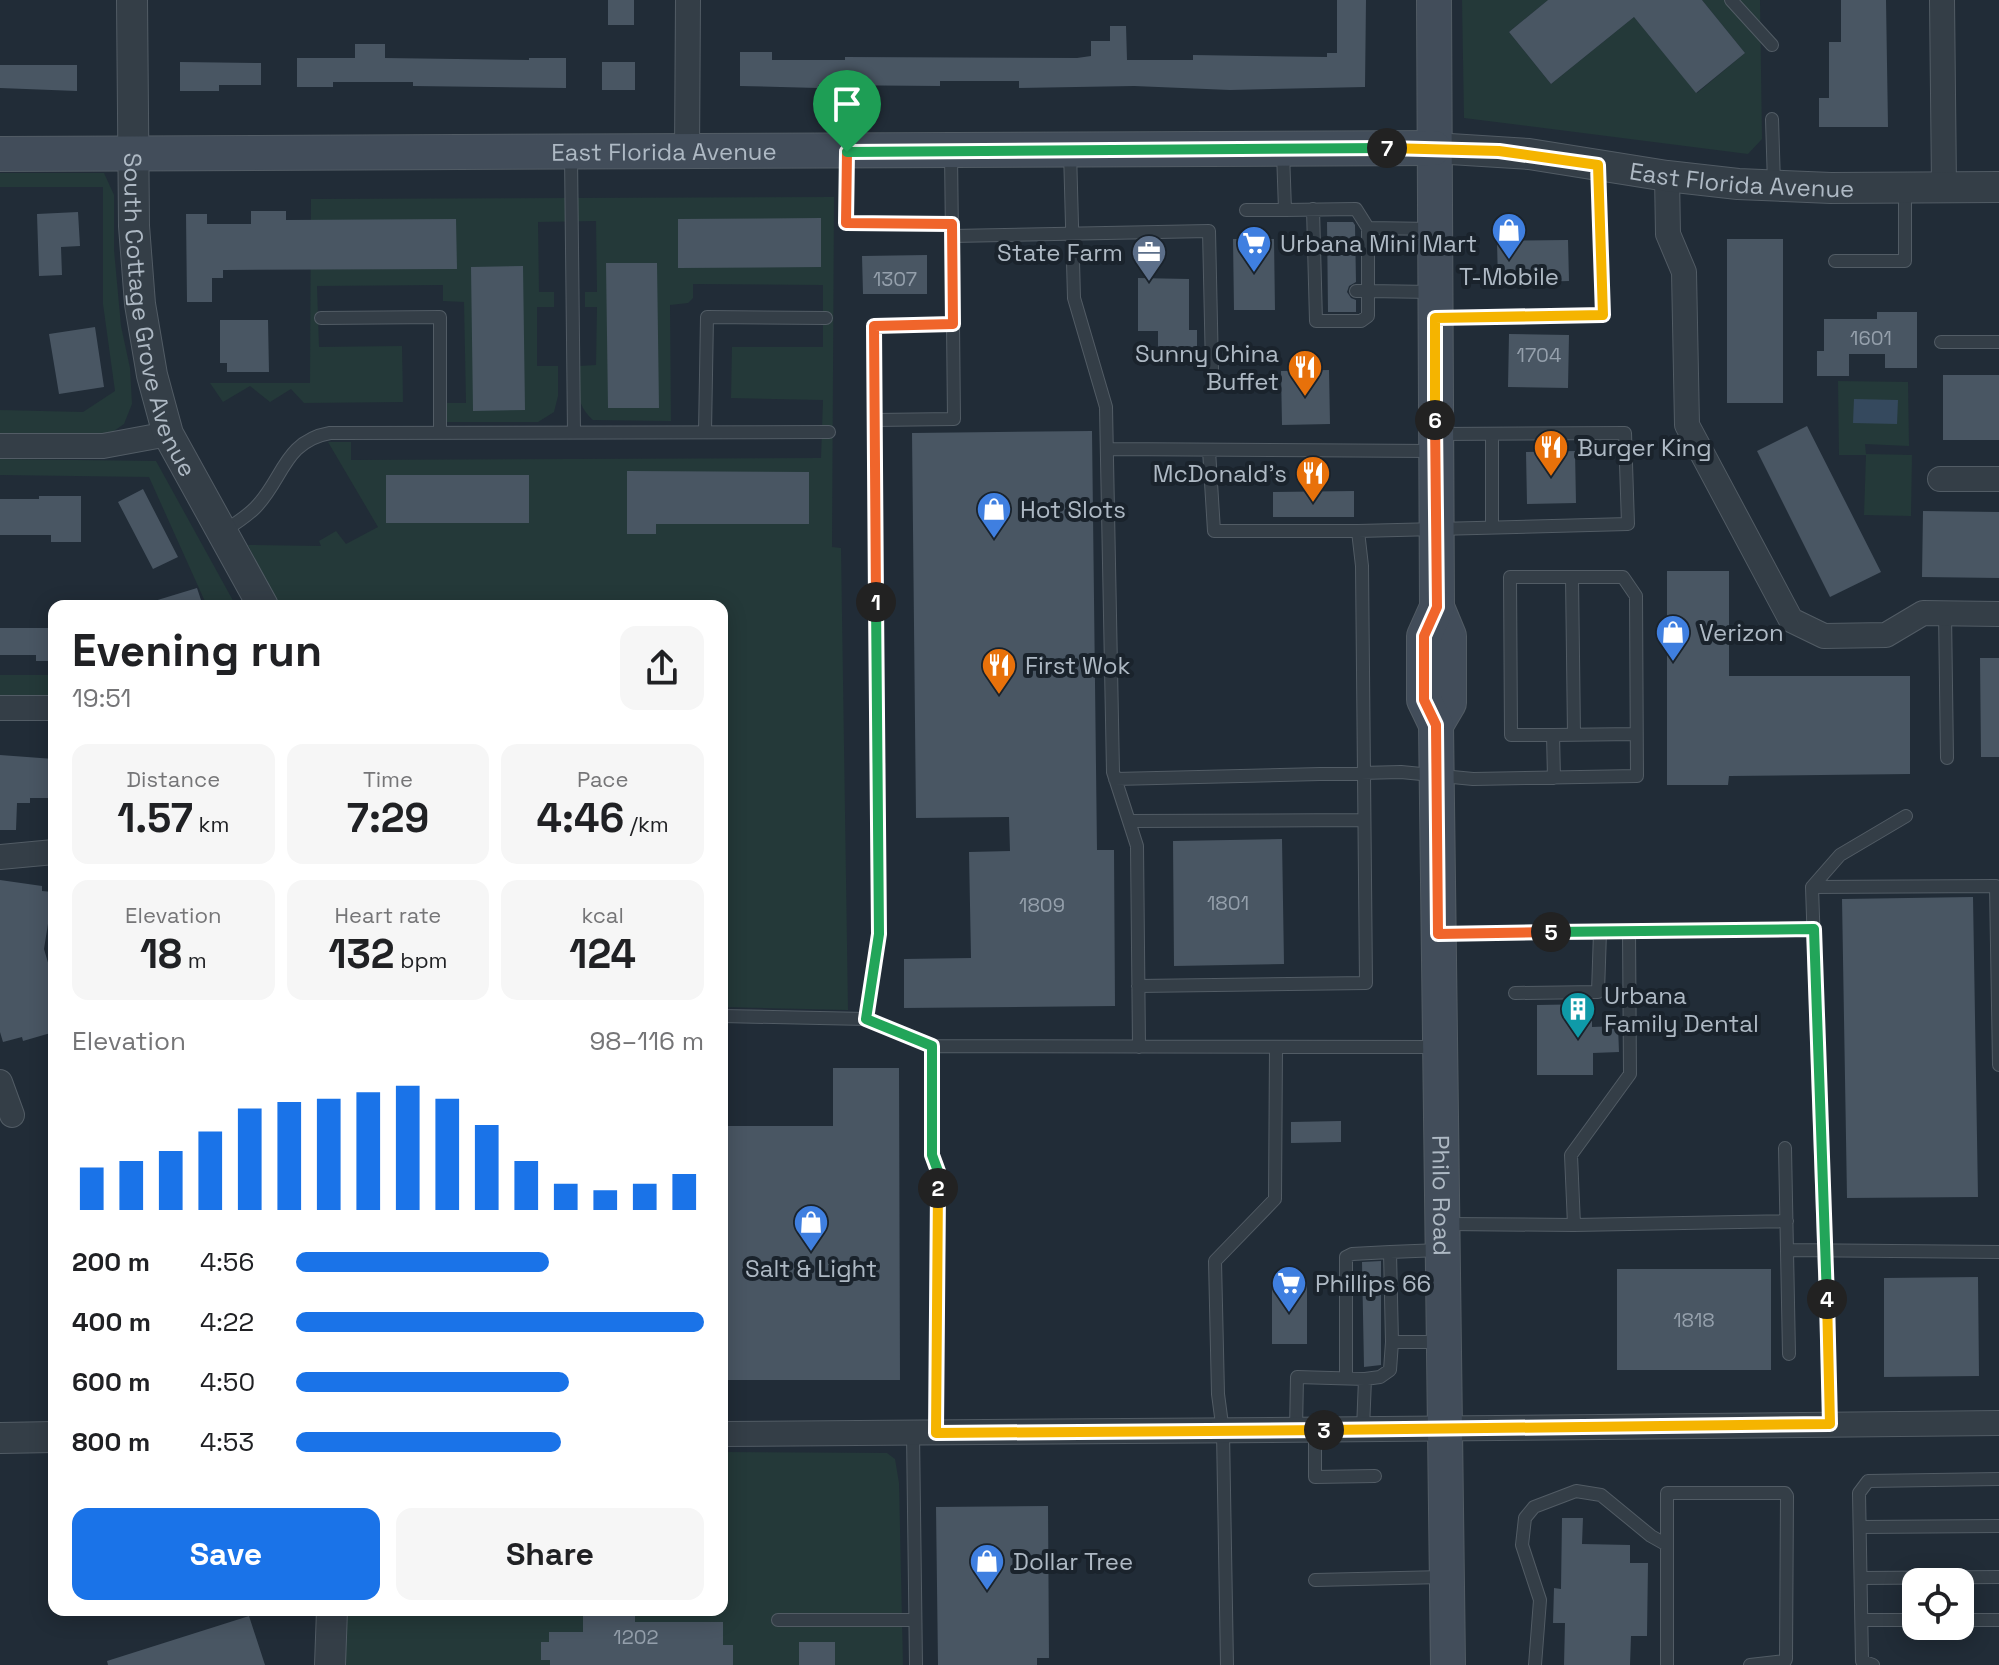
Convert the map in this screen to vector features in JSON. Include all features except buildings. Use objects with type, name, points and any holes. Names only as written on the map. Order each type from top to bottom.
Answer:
[{"type":"main road","name":"Philo Road","points":[[1434,0],[1437,607],[1424,636],[1424,700],[1436,725],[1448,1665]]},
{"type":"main road","name":"East Florida Avenue","points":[[0,154],[1434,148]]},
{"type":"street","name":"South Cottage Grove Avenue","points":[[132,0],[134,226],[140,304],[152,375],[168,434],[260,600]]},
{"type":"street","points":[[687,153],[688,0]]},
{"type":"street","points":[[1942,0],[1944,187]]},
{"type":"street","name":"East Florida Avenue","points":[[1434,148],[1499,151],[1667,176],[1774,186],[1999,187]]},
{"type":"street","points":[[1667,176],[1668,234],[1684,272],[1687,425],[1791,620],[1824,636],[1886,635],[1923,613],[1999,614]]},
{"type":"street","points":[[0,446],[103,446],[168,434]]},
{"type":"street","points":[[1940,479],[1999,479]]},
{"type":"street","points":[[0,708],[48,708]]},
{"type":"street","points":[[0,857],[48,853]]},
{"type":"street","points":[[0,1082],[12,1115]]},
{"type":"street","points":[[728,1434],[1999,1423]]},
{"type":"street","points":[[0,1438],[48,1437]]},
{"type":"street","points":[[330,1665],[332,1616]]},
{"type":"lane","points":[[1731,0],[1772,45]]},
{"type":"lane","points":[[1772,119],[1774,186]]},
{"type":"lane","points":[[1283,149],[1285,210]]},
{"type":"lane","points":[[874,420],[954,419],[951,151]]},
{"type":"lane","points":[[1070,151],[1074,298],[1106,407],[1113,772],[1137,846],[1139,1047]]},
{"type":"lane","points":[[571,152],[574,432]]},
{"type":"lane","points":[[847,152],[846,223],[1072,235],[1209,231],[1212,369]]},
{"type":"lane","points":[[1362,291],[1435,305],[1603,315],[1598,165]]},
{"type":"lane","points":[[1835,261],[1905,261],[1905,187]]},
{"type":"lane","points":[[1246,210],[1313,209],[1356,209],[1364,236],[1362,291],[1368,316],[1361,321],[1316,321],[1322,292],[1321,240],[1313,209]]},
{"type":"lane","points":[[1364,236],[1434,229]]},
{"type":"lane","points":[[321,318],[440,317],[440,433]]},
{"type":"lane","points":[[705,432],[707,317],[826,318]]},
{"type":"lane","points":[[866,1019],[879,934],[874,326],[953,324]]},
{"type":"lane","points":[[1941,342],[1999,342]]},
{"type":"lane","points":[[221,532],[257,507],[292,454],[313,436],[330,433],[829,432]]},
{"type":"lane","points":[[1107,449],[1209,450],[1436,442],[1492,434],[1625,433],[1628,524],[1358,531],[1214,531],[1209,450]]},
{"type":"lane","points":[[1492,434],[1492,528]]},
{"type":"lane","points":[[1138,986],[1366,983],[1362,566],[1358,531]]},
{"type":"lane","points":[[1115,779],[1401,772],[1473,779],[1637,776],[1636,596],[1623,577],[1510,577],[1511,735],[1636,734]]},
{"type":"lane","points":[[1572,577],[1574,735]]},
{"type":"lane","points":[[1945,613],[1947,758]]},
{"type":"lane","points":[[1553,735],[1554,778]]},
{"type":"lane","points":[[1830,1424],[1812,887],[1840,855],[1906,816]]},
{"type":"lane","points":[[1129,821],[1363,820]]},
{"type":"lane","points":[[1812,887],[1996,886],[1999,1065]]},
{"type":"lane","points":[[1438,934],[1814,929]]},
{"type":"lane","points":[[1574,1225],[1571,1155],[1630,1074],[1629,931]]},
{"type":"lane","points":[[1515,993],[1598,992],[1600,932]]},
{"type":"lane","points":[[728,1016],[866,1019],[932,1046],[1440,1047]]},
{"type":"lane","points":[[916,1665],[915,1620],[939,1174],[932,1155],[932,1046]]},
{"type":"lane","points":[[1227,1665],[1223,1432],[1218,1394],[1215,1261],[1275,1199],[1276,1047]]},
{"type":"lane","points":[[1785,1148],[1789,1354]]},
{"type":"lane","points":[[1346,1378],[1346,1257],[1352,1254],[1390,1252],[1443,1237],[1574,1225],[1787,1221]]},
{"type":"lane","points":[[1787,1250],[1999,1252]]},
{"type":"lane","points":[[1375,1476],[1315,1477],[1297,1377],[1365,1379],[1380,1377],[1390,1370],[1390,1252]]},
{"type":"lane","points":[[1392,1342],[1444,1342]]},
{"type":"lane","points":[[1363,1429],[1365,1379]]},
{"type":"lane","points":[[1873,1665],[1862,1661],[1859,1493],[1868,1481],[1999,1479]]},
{"type":"lane","points":[[1535,1665],[1540,1600],[1522,1545],[1525,1518],[1534,1507],[1576,1491],[1601,1495],[1651,1536],[1667,1545]]},
{"type":"lane","points":[[1667,1665],[1667,1493],[1787,1494],[1786,1659],[1750,1665]]},
{"type":"lane","points":[[1860,1527],[1999,1526]]},
{"type":"lane","points":[[1315,1580],[1447,1577]]},
{"type":"lane","points":[[1861,1578],[1999,1577]]},
{"type":"lane","points":[[778,1620],[915,1620]]},
{"type":"lane","points":[[1862,1620],[1902,1620]]},
{"type":"lane","points":[[1974,1620],[1999,1620]]},
{"type":"green space","points":[[1462,0],[1548,0],[1509,32],[1551,84],[1634,17],[1697,93],[1745,53],[1702,0],[1760,0],[1762,139],[1748,154],[1464,118]]},
{"type":"green space","points":[[0,173],[104,173],[114,195],[114,250],[132,404],[124,424],[111,433],[0,435],[0,410],[83,412],[115,391],[103,304],[103,187],[0,187]]},
{"type":"green space","points":[[834,197],[832,547],[841,548],[848,1010],[728,1007],[728,600],[274,600],[248,545],[321,546],[319,541],[336,531],[346,544],[378,527],[328,442],[351,442],[351,460],[821,458],[823,400],[731,398],[732,347],[823,347],[823,285],[693,284],[693,298],[688,303],[670,305],[671,421],[593,420],[580,402],[578,389],[579,366],[596,365],[597,307],[585,307],[585,292],[597,292],[596,221],[538,222],[539,292],[554,292],[554,307],[537,307],[537,366],[558,366],[558,396],[554,412],[538,422],[447,422],[447,403],[466,403],[464,302],[443,301],[443,285],[317,286],[319,347],[402,346],[403,402],[304,403],[291,389],[270,402],[250,386],[223,402],[210,383],[310,383],[311,199]]},
{"type":"green space","points":[[1838,381],[1908,382],[1909,446],[1865,444],[1866,454],[1912,455],[1911,516],[1864,515],[1866,455],[1839,455]]},
{"type":"green space","points":[[0,459],[156,461],[233,600],[204,600],[149,477],[0,475]]},
{"type":"green space","points":[[0,675],[48,675],[48,699],[0,699]]},
{"type":"green space","points":[[728,1452],[887,1453],[895,1459],[899,1483],[903,1665],[338,1665],[342,1616],[728,1616]]},
{"type":"water","points":[[1854,399],[1898,400],[1897,424],[1853,423]]},
{"type":"place","name":"T-Mobile","points":[[1509,261]]},
{"type":"place","name":"Urbana Mini Mart","points":[[1254,274]]},
{"type":"place","name":"State Farm","points":[[1149,283]]},
{"type":"place","name":"Sunny China Buffet","points":[[1305,398]]},
{"type":"place","name":"Burger King","points":[[1551,478]]},
{"type":"place","name":"McDonald's","points":[[1313,504]]},
{"type":"place","name":"Hot Slots","points":[[994,540]]},
{"type":"place","name":"Verizon","points":[[1673,663]]},
{"type":"place","name":"First Wok","points":[[999,696]]},
{"type":"place","name":"Urbana Family Dental","points":[[1578,1040]]},
{"type":"place","name":"Salt & Light","points":[[811,1253]]},
{"type":"place","name":"Phillips 66","points":[[1289,1314]]},
{"type":"place","name":"Dollar Tree","points":[[987,1592]]},
{"type":"route","points":[[1434,148],[1529,154],[1598,165],[1603,315],[1435,318],[1437,607],[1424,636],[1424,700],[1436,725],[1438,934],[1814,929],[1830,1424],[936,1433],[939,1174],[932,1155],[932,1046],[866,1019],[879,934],[874,326],[953,324],[952,224],[846,223],[847,152],[1434,148]]}]
